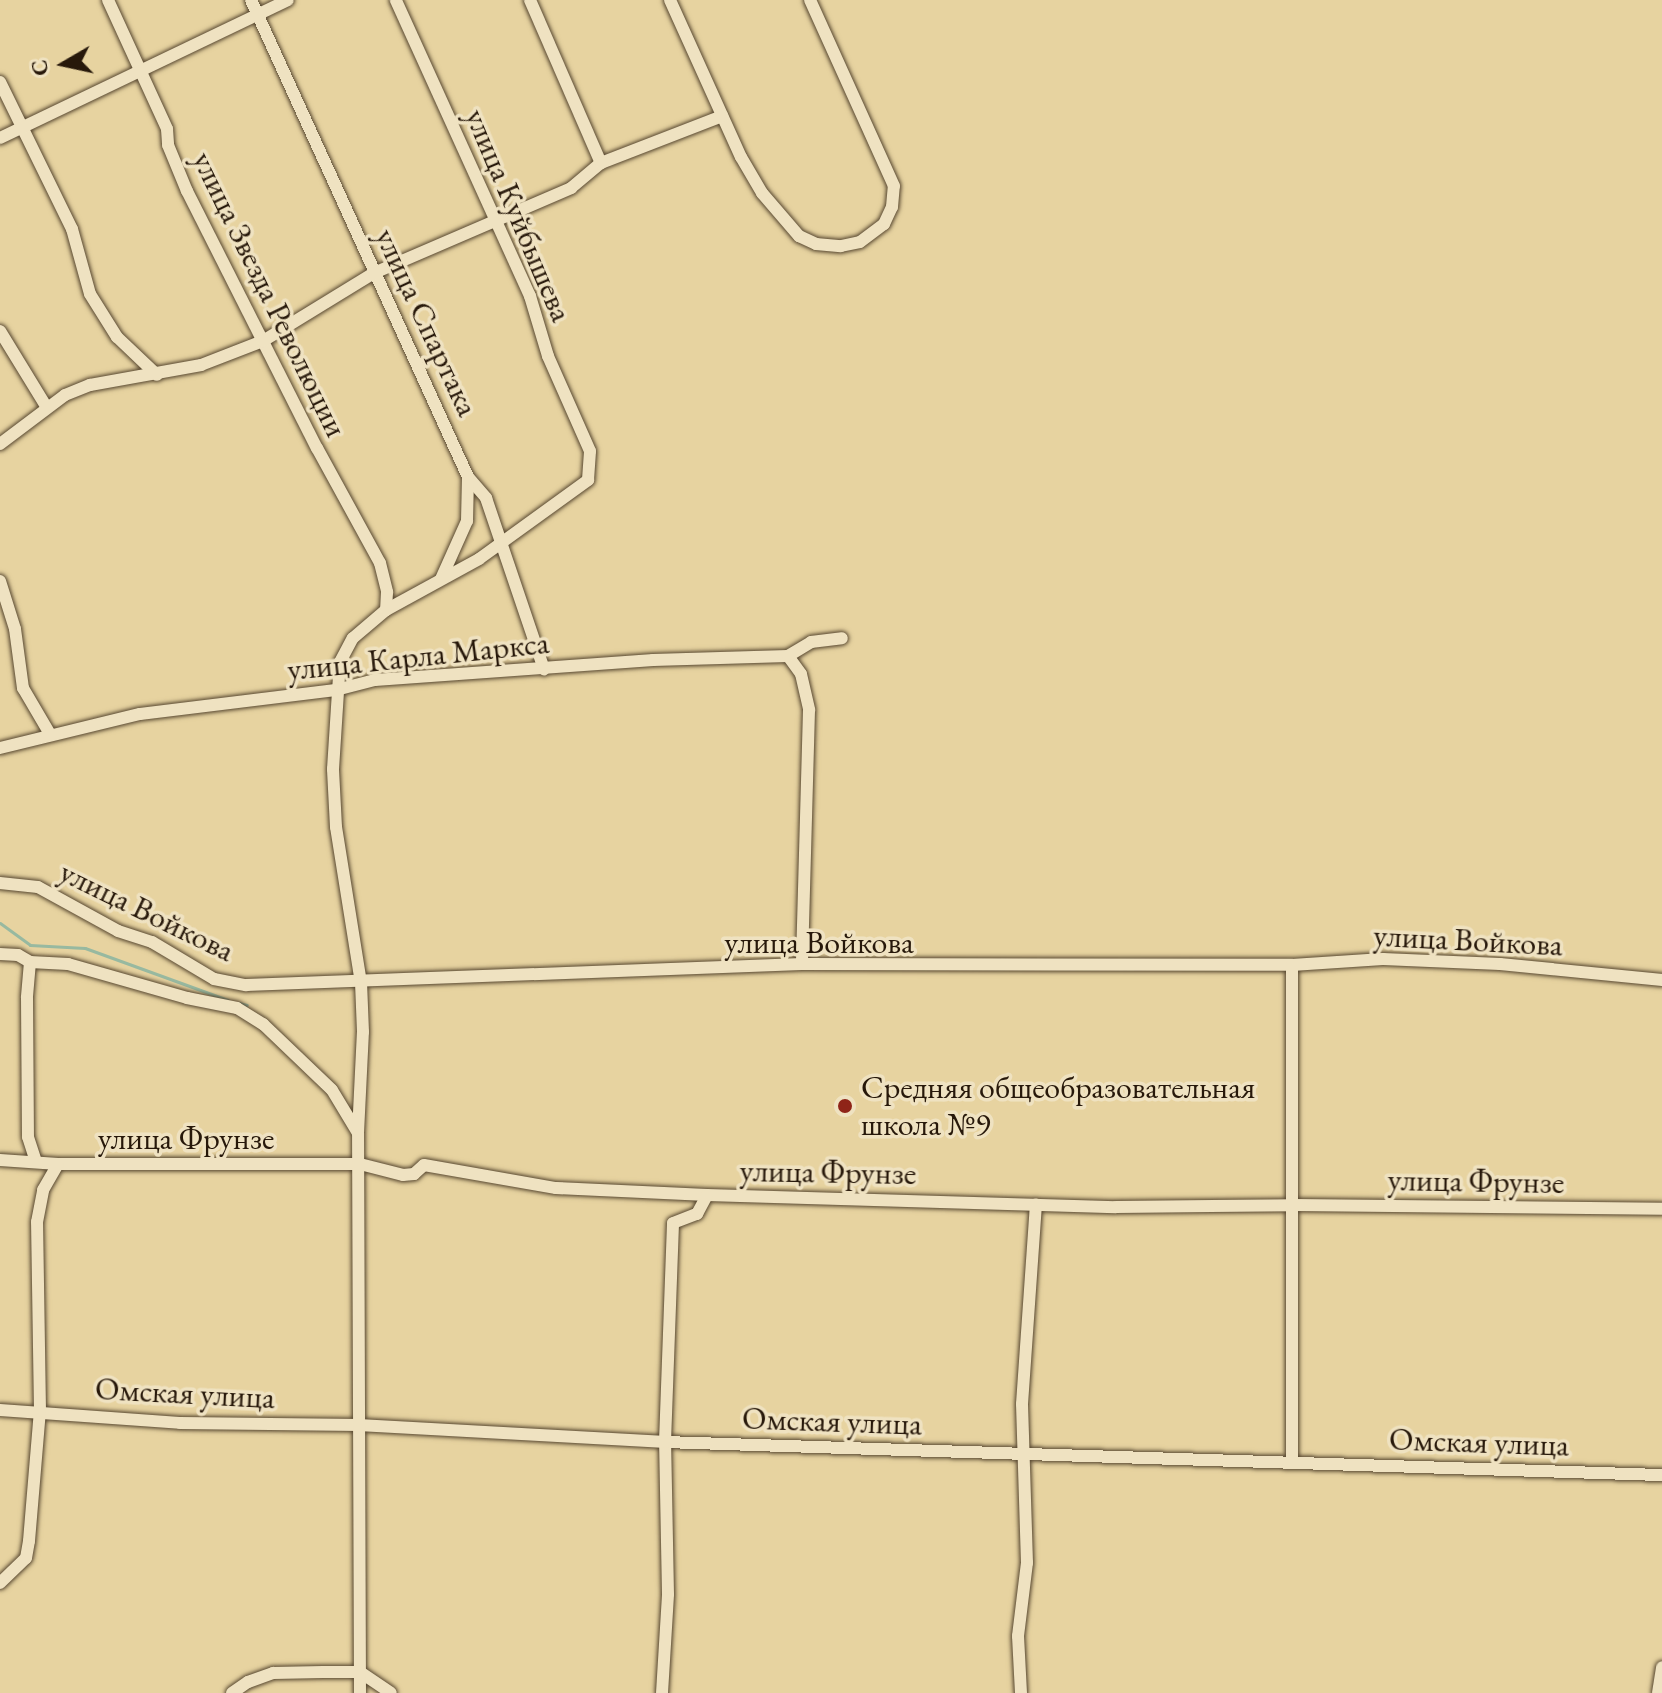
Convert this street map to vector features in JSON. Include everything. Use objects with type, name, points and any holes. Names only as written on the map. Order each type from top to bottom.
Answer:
[{"type":"street","name":"улица Звезда Революции","points":[[108,0],[142,70],[187,191],[380,563],[387,592],[386,610]]},
{"type":"street","name":"улица Спартака","points":[[251,0],[468,477],[486,498],[544,669]]},
{"type":"street","points":[[0,138],[288,0]]},
{"type":"street","name":"улица Куйбышева","points":[[396,0],[530,296],[548,356],[590,451],[588,480],[500,541]]},
{"type":"street","points":[[530,0],[601,163]]},
{"type":"street","points":[[670,0],[722,116],[762,193],[799,236],[816,244],[841,246],[860,242],[884,224],[892,207],[894,186],[810,0]]},
{"type":"street","points":[[0,82],[72,229],[90,294],[117,337],[157,375]]},
{"type":"street","points":[[0,444],[46,406],[90,385],[201,365],[263,341],[374,273],[497,223],[571,188],[601,163],[722,116]]},
{"type":"street","points":[[0,331],[46,406]]},
{"type":"street","points":[[441,579],[467,521],[468,477]]},
{"type":"street","points":[[360,1693],[358,1133],[362,1092],[361,983],[336,827],[333,769],[336,690],[340,662],[353,638],[386,610],[479,559],[500,541]]},
{"type":"street","points":[[0,581],[15,629],[23,688],[50,734]]},
{"type":"street","name":"улица Карла Маркса","points":[[0,748],[50,734],[206,703],[336,690],[375,680],[653,660],[788,656],[811,642],[842,638]]},
{"type":"street","points":[[788,656],[801,674],[809,710],[802,964]]},
{"type":"street","name":"улица Войкова","points":[[0,883],[38,887],[118,931],[152,942],[214,979],[246,985],[802,964],[895,967],[1292,965],[1383,959],[1500,964],[1662,980]]},
{"type":"street","name":"улица Войкова","points":[[0,954],[18,955],[30,962],[68,964],[187,998],[237,1008],[263,1024],[332,1090],[358,1133]]},
{"type":"street","points":[[30,962],[27,998],[28,1137],[36,1161]]},
{"type":"street","points":[[1292,965],[1292,1460]]},
{"type":"street","name":"улица Фрунзе","points":[[0,1160],[58,1164],[360,1164],[403,1175],[414,1174],[424,1165],[556,1188],[707,1195],[1116,1207],[1294,1205],[1662,1209]]},
{"type":"street","points":[[0,1583],[26,1558],[40,1411],[37,1222],[43,1190],[58,1164]]},
{"type":"street","points":[[662,1693],[668,1594],[665,1442],[673,1223],[697,1214],[707,1195]]},
{"type":"street","points":[[1021,1693],[1018,1636],[1027,1563],[1026,1454],[1022,1404],[1036,1204]]},
{"type":"street","name":"Омская улица","points":[[0,1410],[180,1423],[360,1425],[665,1442],[1292,1460],[1662,1475]]},
{"type":"street","points":[[1658,1693],[1662,1667]]},
{"type":"street","points":[[232,1693],[248,1682],[273,1673],[360,1672],[391,1693]]},
{"type":"waterway","points":[[0,923],[30,945],[85,948],[228,1000]]},
{"type":"waterway","points":[[239,1003],[247,1005]]},
{"type":"place","name":"Средняя общеобразовательная школа №9","points":[[845,1106]]}]
